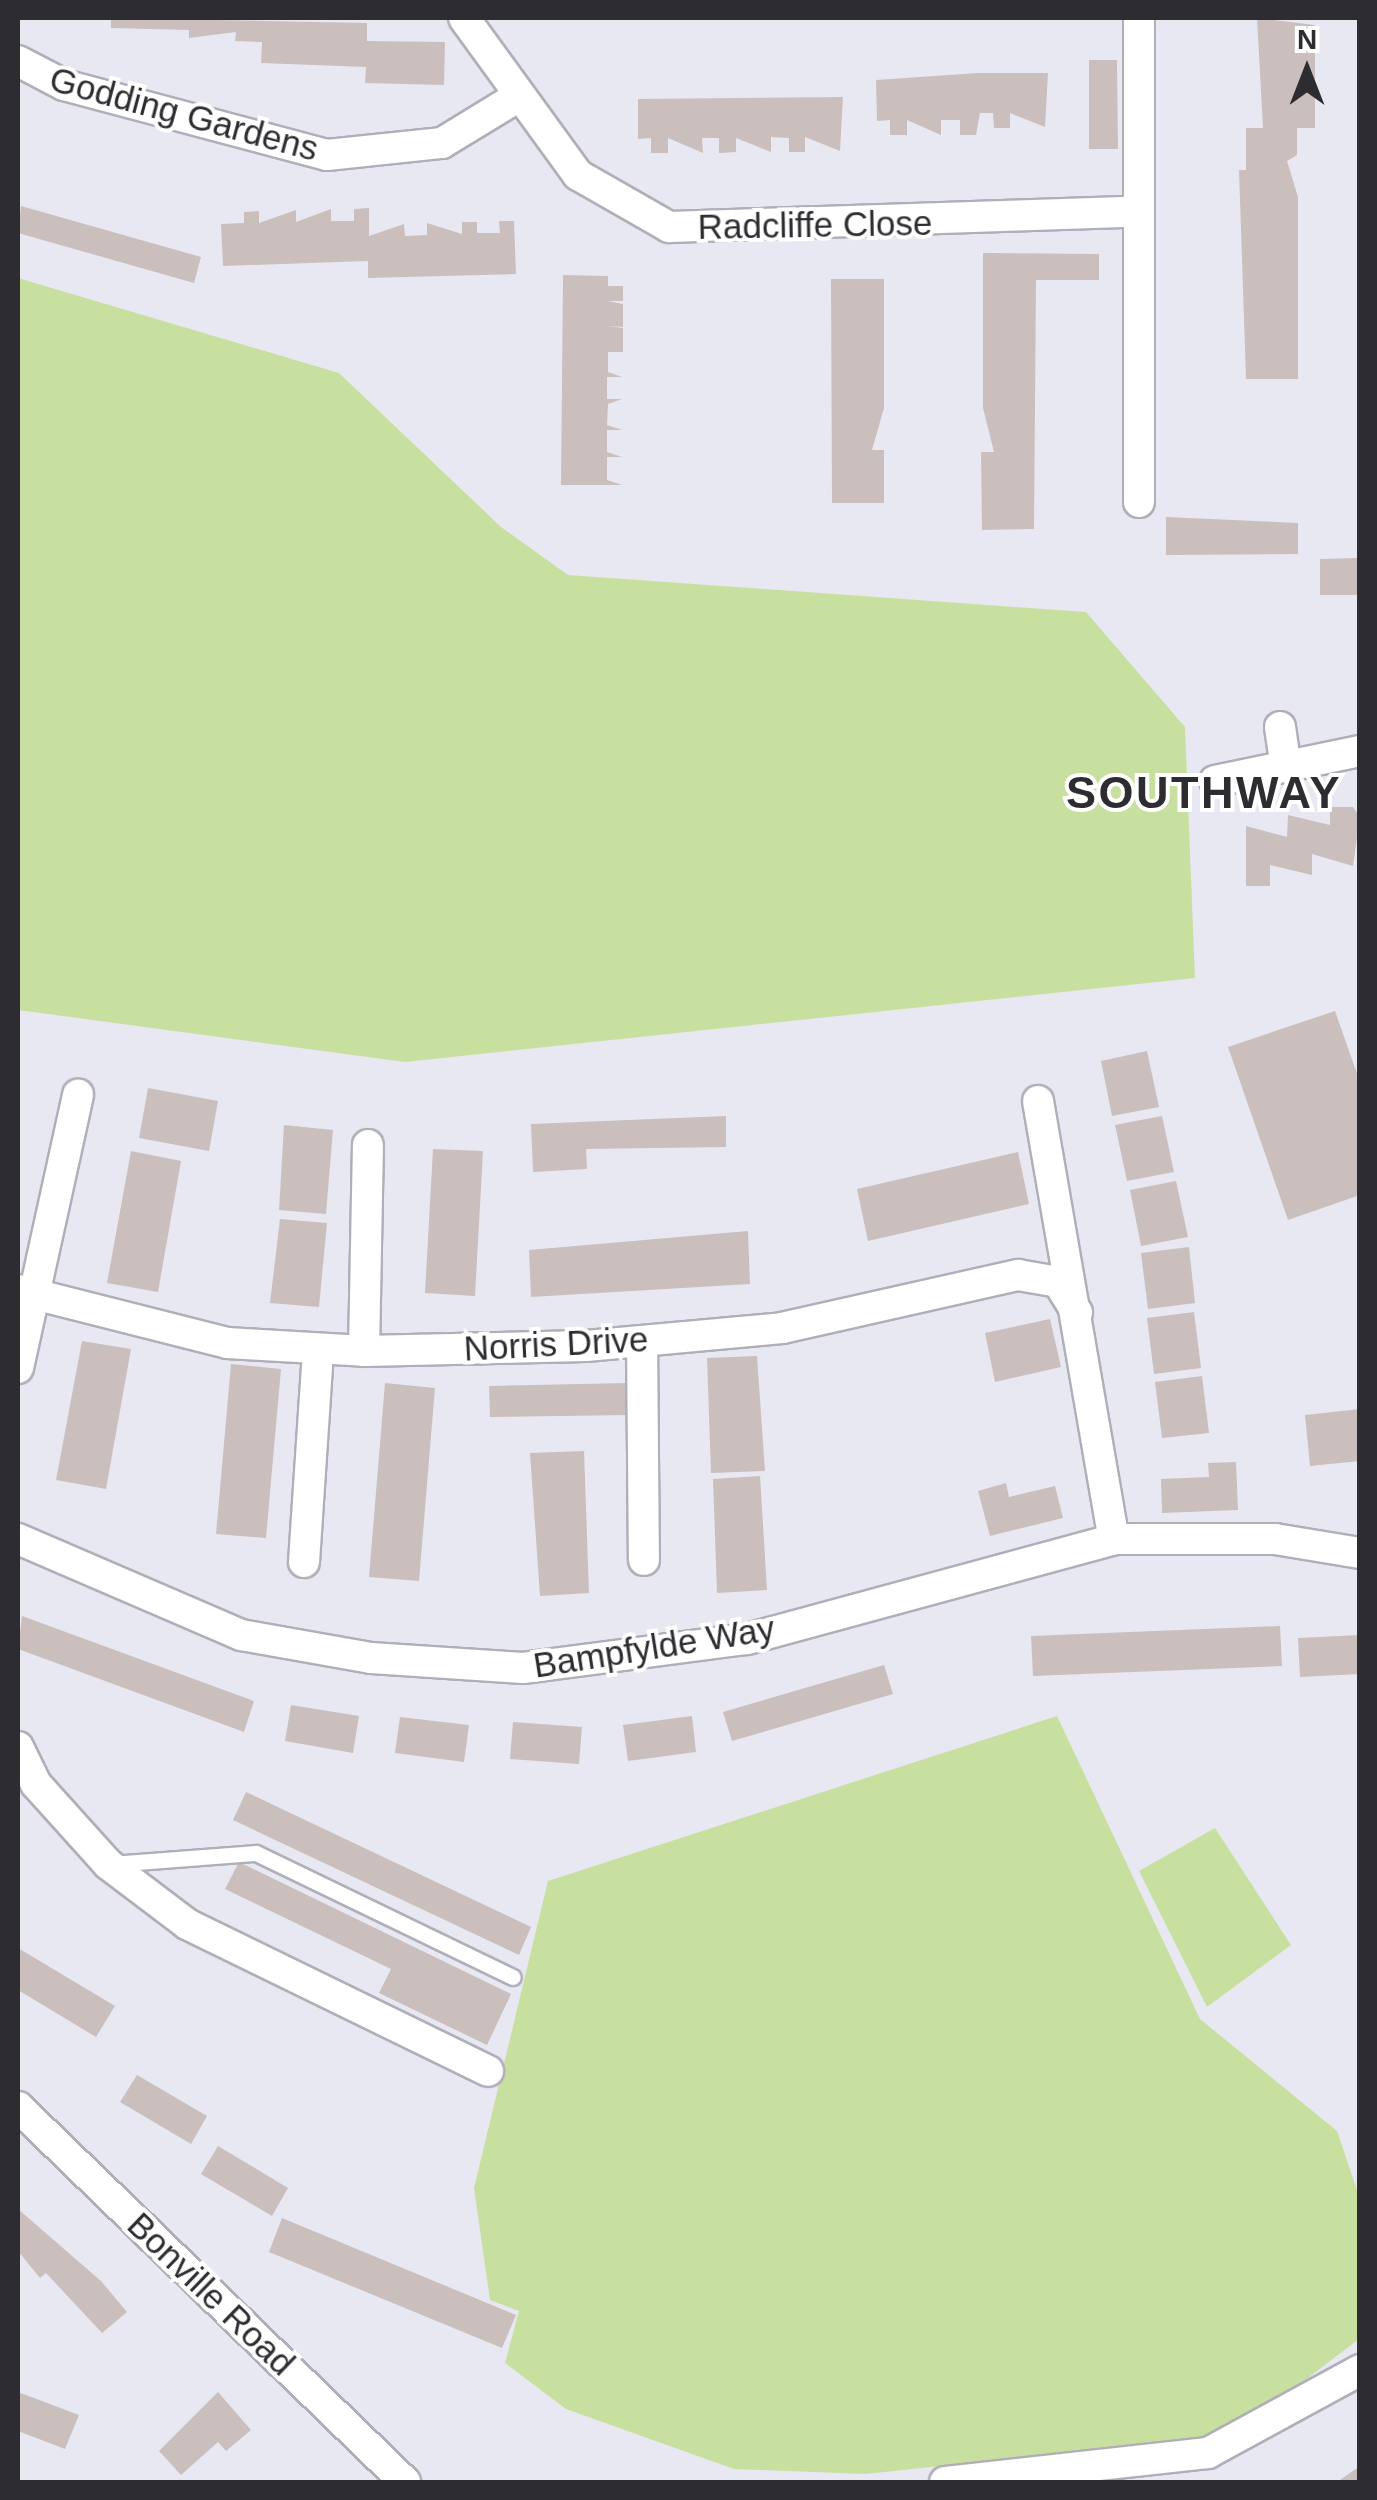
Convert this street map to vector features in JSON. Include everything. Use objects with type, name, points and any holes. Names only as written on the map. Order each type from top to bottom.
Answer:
[{"type":"street","name":"Radcliffe Close","points":[[464,18],[578,175],[669,227],[1140,211]]},
{"type":"street","points":[[1138,502],[1139,18]]},
{"type":"street","name":"Godding Gardens","points":[[18,61],[64,85],[327,155],[442,143],[519,96]]},
{"type":"street","points":[[1280,726],[1286,768]]},
{"type":"street","points":[[1215,781],[1360,751]]},
{"type":"street","points":[[18,1368],[26,1292],[78,1095]]},
{"type":"street","points":[[1038,1101],[1114,1539]]},
{"type":"street","points":[[364,1351],[368,1145]]},
{"type":"street","name":"Norris Drive","points":[[26,1292],[144,1328],[364,1351],[642,1341],[782,1328],[1018,1274],[1058,1282],[1077,1312]]},
{"type":"street","points":[[642,1341],[644,1560]]},
{"type":"street","points":[[304,1562],[318,1348]]},
{"type":"street","name":"Bampfylde Way","points":[[18,1540],[241,1635],[371,1658],[522,1668],[748,1638],[1114,1539],[1275,1539],[1360,1553]]},
{"type":"street","points":[[18,1748],[36,1784],[108,1864],[194,1928],[488,2071]]},
{"type":"street","name":"Bonville Road","points":[[18,2106],[405,2482]]},
{"type":"street","points":[[945,2482],[1208,2453],[1360,2370]]},
{"type":"lane","points":[[108,1864],[256,1853],[514,1977]]},
{"type":"green space","points":[[18,278],[339,373],[501,527],[568,575],[1086,612],[1185,727],[1195,978],[405,1062],[18,1010]]},
{"type":"green space","points":[[1057,1716],[1200,2019],[1337,2131],[1359,2196],[1359,2339],[1234,2434],[866,2474],[734,2469],[566,2409],[505,2363],[519,2311],[490,2300],[474,2188],[548,1881]]},
{"type":"green space","points":[[1215,1828],[1291,1945],[1207,2007],[1139,1871]]},
{"type":"building","points":[[111,18],[367,23],[367,41],[445,42],[444,85],[365,83],[366,67],[261,63],[262,42],[235,41],[236,32],[189,38],[189,30],[111,28]]},
{"type":"building","points":[[1257,18],[1315,25],[1315,128],[1297,128],[1297,155],[1287,161],[1298,197],[1298,379],[1246,379],[1239,170],[1246,170],[1246,128],[1263,128]]},
{"type":"building","points":[[1089,60],[1117,60],[1118,149],[1089,149]]},
{"type":"building","points":[[1048,73],[1045,127],[1010,113],[1010,128],[994,128],[993,113],[980,113],[976,135],[960,135],[960,120],[941,120],[941,135],[907,120],[907,135],[890,135],[890,120],[877,121],[876,80]]},
{"type":"building","points":[[843,97],[840,151],[805,137],[805,152],[789,152],[789,138],[771,137],[771,152],[736,138],[736,152],[719,153],[719,138],[702,138],[703,153],[668,138],[668,153],[651,153],[651,138],[638,139],[638,99]]},
{"type":"building","points":[[21,206],[201,257],[194,283],[18,233]]},
{"type":"building","points":[[369,208],[369,236],[404,224],[405,236],[427,235],[427,223],[462,234],[462,222],[477,222],[477,233],[500,233],[499,221],[514,221],[516,274],[368,278],[368,261],[223,266],[221,224],[244,223],[244,212],[259,211],[259,223],[296,210],[296,222],[331,209],[331,221],[354,221],[354,209]]},
{"type":"building","points":[[983,253],[1099,254],[1099,280],[1036,280],[1034,529],[982,530],[981,452],[994,452],[983,408]]},
{"type":"building","points":[[563,275],[608,276],[608,286],[623,286],[623,301],[608,301],[623,304],[623,327],[608,326],[623,328],[623,352],[608,352],[608,372],[622,377],[607,377],[607,399],[622,399],[608,404],[607,425],[622,430],[607,430],[607,452],[622,457],[607,457],[607,480],[622,485],[561,485]]},
{"type":"building","points":[[831,279],[884,279],[884,408],[872,450],[884,450],[884,503],[832,503]]},
{"type":"building","points":[[1166,517],[1298,523],[1298,554],[1166,555]]},
{"type":"building","points":[[1357,558],[1360,595],[1320,595],[1320,559]]},
{"type":"building","points":[[1330,807],[1353,807],[1360,817],[1353,866],[1312,854],[1312,875],[1270,865],[1270,886],[1246,886],[1246,826],[1287,837],[1288,815],[1330,825]]},
{"type":"building","points":[[1335,1011],[1360,1082],[1360,1195],[1288,1220],[1228,1047]]},
{"type":"building","points":[[1147,1051],[1159,1107],[1112,1116],[1101,1061]]},
{"type":"building","points":[[148,1088],[218,1101],[209,1151],[139,1138]]},
{"type":"building","points":[[726,1116],[726,1147],[586,1149],[587,1169],[533,1172],[531,1124]]},
{"type":"building","points":[[1162,1116],[1174,1172],[1127,1181],[1115,1125]]},
{"type":"building","points":[[284,1125],[333,1130],[326,1214],[279,1210]]},
{"type":"building","points":[[433,1149],[483,1151],[475,1296],[425,1293]]},
{"type":"building","points":[[131,1151],[181,1161],[158,1292],[107,1283]]},
{"type":"building","points":[[1018,1152],[1029,1204],[868,1241],[857,1189]]},
{"type":"building","points":[[1176,1181],[1188,1237],[1141,1246],[1130,1190]]},
{"type":"building","points":[[280,1219],[327,1223],[319,1307],[270,1303]]},
{"type":"building","points":[[748,1231],[750,1284],[531,1297],[529,1250]]},
{"type":"building","points":[[1189,1247],[1195,1303],[1148,1309],[1141,1253]]},
{"type":"building","points":[[1194,1312],[1201,1368],[1154,1374],[1147,1318]]},
{"type":"building","points":[[1050,1319],[1061,1367],[995,1382],[985,1333]]},
{"type":"building","points":[[82,1341],[131,1349],[106,1489],[56,1480]]},
{"type":"building","points":[[757,1356],[765,1471],[711,1473],[707,1358]]},
{"type":"building","points":[[231,1364],[281,1369],[266,1538],[216,1534]]},
{"type":"building","points":[[1202,1376],[1209,1433],[1162,1438],[1155,1382]]},
{"type":"building","points":[[385,1383],[435,1388],[419,1581],[369,1577]]},
{"type":"building","points":[[629,1383],[630,1415],[490,1417],[489,1386]]},
{"type":"building","points":[[1360,1409],[1360,1461],[1310,1466],[1305,1415]]},
{"type":"building","points":[[584,1451],[589,1593],[540,1596],[530,1453]]},
{"type":"building","points":[[1236,1462],[1238,1510],[1162,1513],[1161,1479],[1209,1477],[1208,1463]]},
{"type":"building","points":[[760,1476],[767,1590],[717,1593],[713,1479]]},
{"type":"building","points":[[1006,1483],[1009,1497],[1055,1486],[1063,1518],[990,1536],[978,1491]]},
{"type":"building","points":[[22,1616],[254,1701],[244,1732],[18,1649]]},
{"type":"building","points":[[1280,1626],[1282,1666],[1033,1676],[1031,1636]]},
{"type":"building","points":[[1360,1635],[1360,1674],[1300,1677],[1298,1638]]},
{"type":"building","points":[[884,1665],[893,1694],[732,1741],[723,1712]]},
{"type":"building","points":[[291,1705],[359,1716],[353,1753],[285,1741]]},
{"type":"building","points":[[692,1716],[696,1752],[628,1761],[623,1725]]},
{"type":"building","points":[[400,1717],[469,1725],[464,1762],[395,1753]]},
{"type":"building","points":[[513,1722],[582,1727],[579,1764],[510,1759]]},
{"type":"building","points":[[246,1792],[531,1927],[519,1955],[233,1820]]},
{"type":"building","points":[[239,1862],[511,1994],[487,2045],[379,1993],[391,1969],[225,1889]]},
{"type":"building","points":[[18,1948],[115,2006],[96,2037],[18,1990]]},
{"type":"building","points":[[137,2075],[207,2116],[191,2144],[120,2102]]},
{"type":"building","points":[[218,2146],[288,2188],[272,2216],[201,2174]]},
{"type":"building","points":[[18,2209],[101,2281],[127,2312],[102,2333],[46,2273],[40,2278],[18,2251]]},
{"type":"building","points":[[282,2218],[516,2315],[502,2348],[269,2252]]},
{"type":"building","points":[[18,2392],[79,2415],[65,2449],[18,2431]]},
{"type":"building","points":[[218,2392],[251,2430],[226,2451],[218,2442],[181,2475],[159,2451]]},
{"type":"building","points":[[1360,2466],[1360,2482],[1337,2482]]},
{"type":"district","name":"SOUTHWAY","points":[[1204,793]]}]
